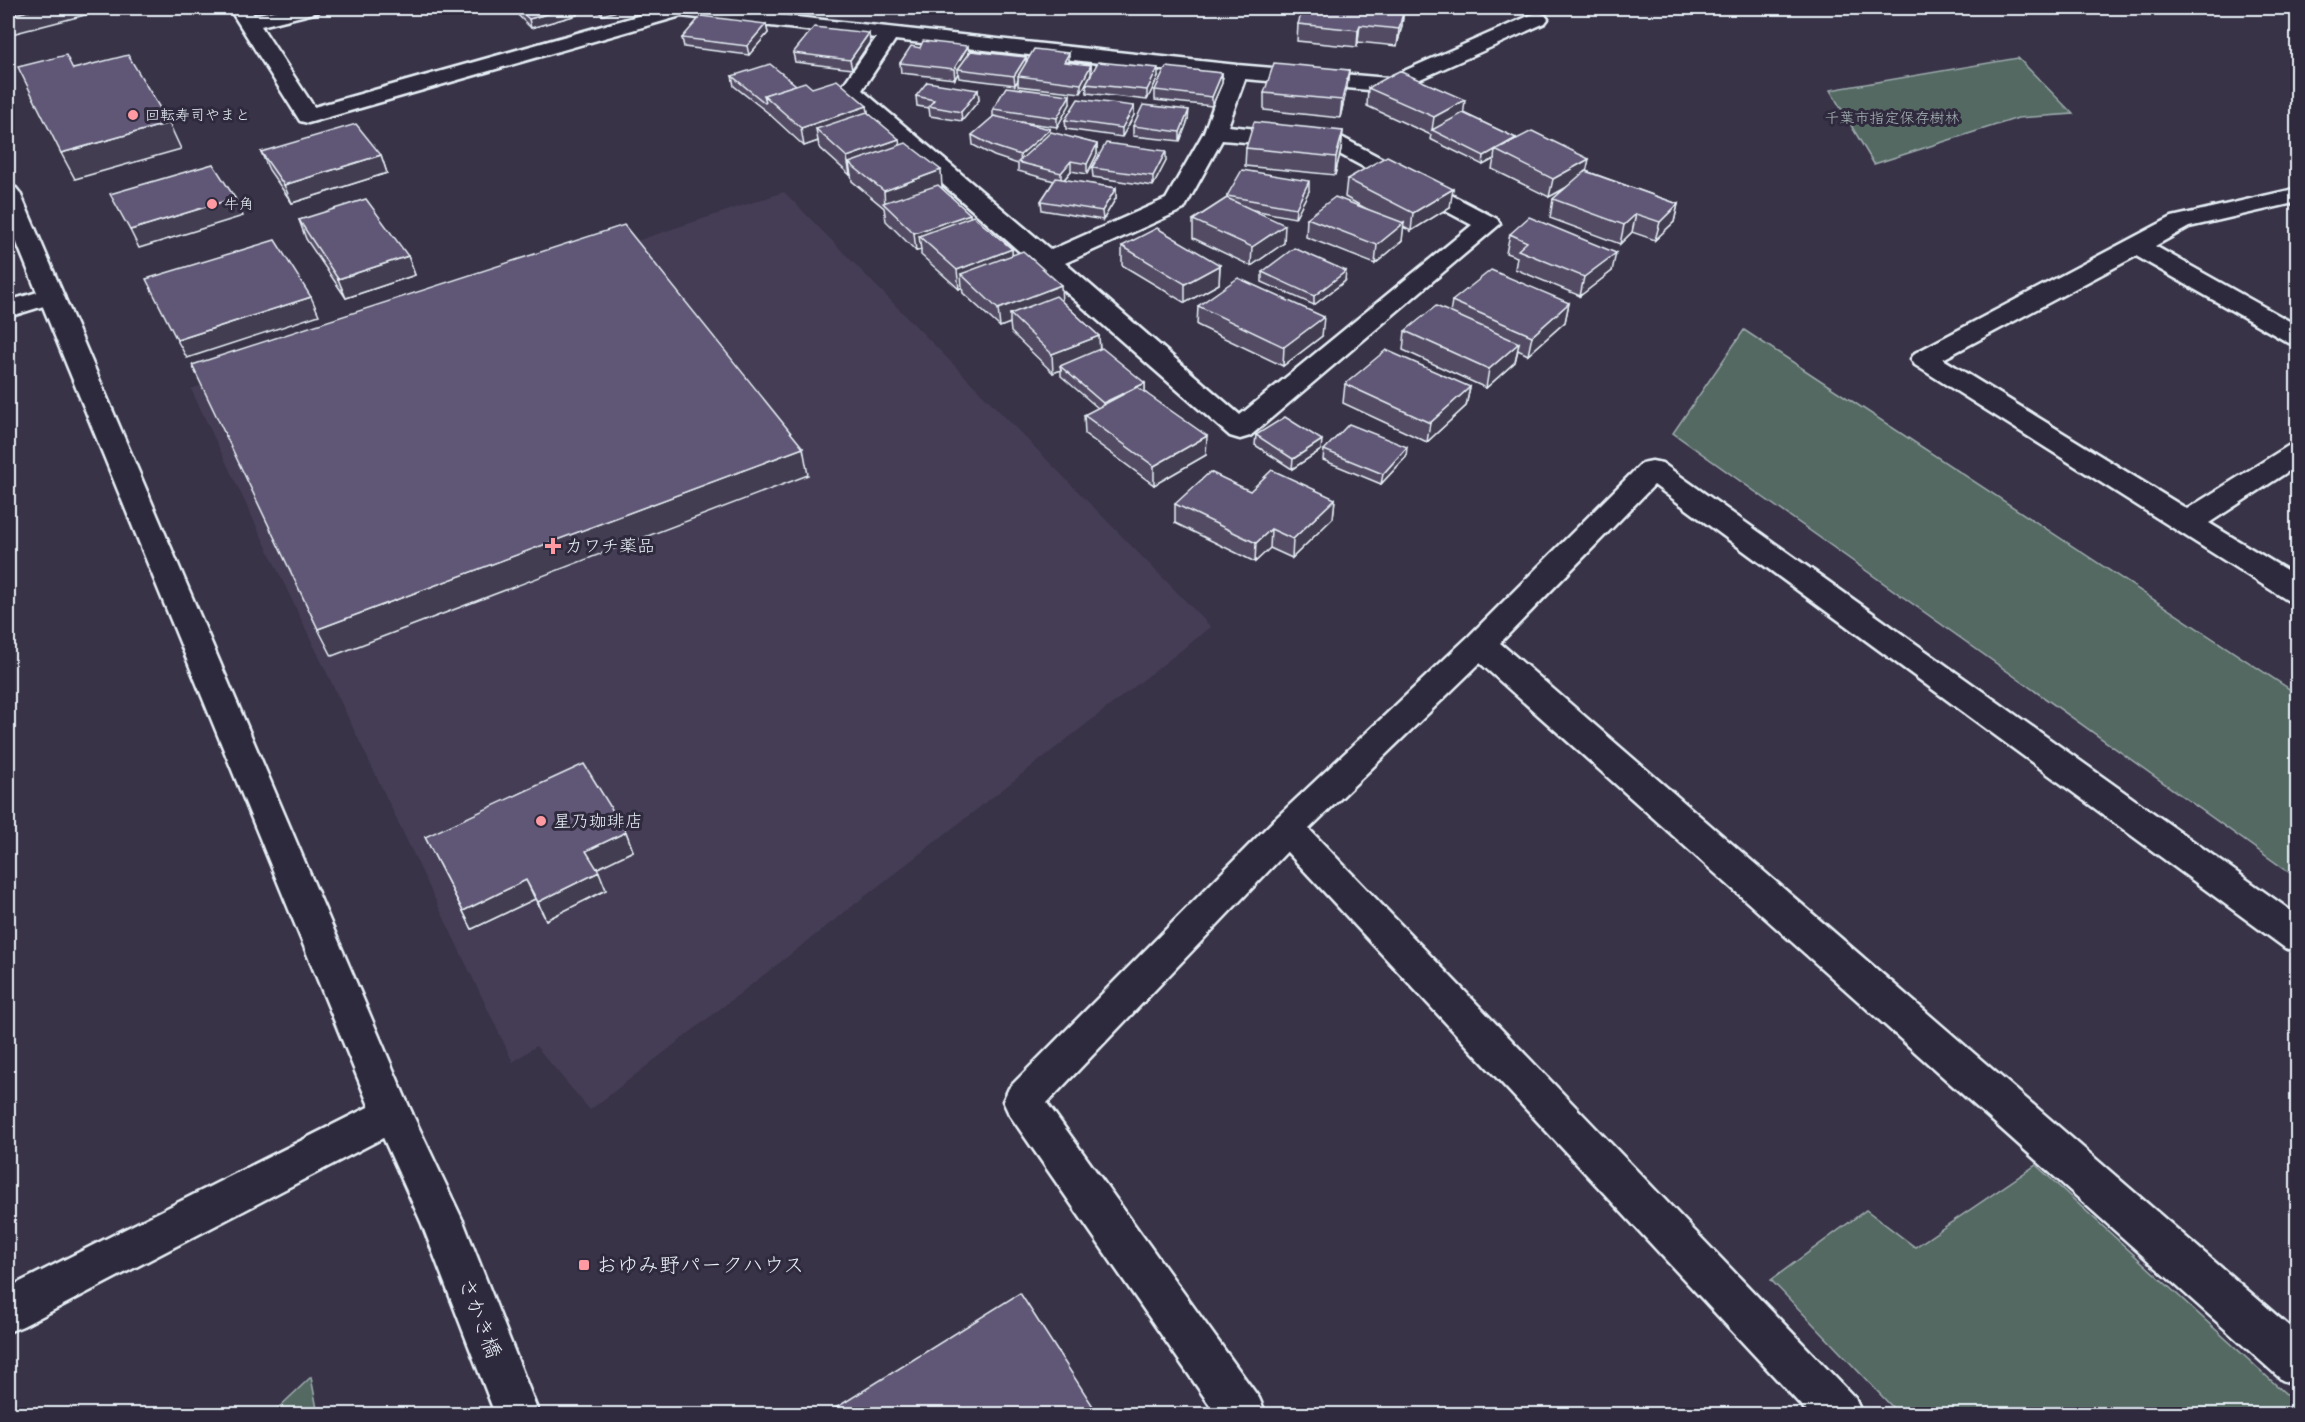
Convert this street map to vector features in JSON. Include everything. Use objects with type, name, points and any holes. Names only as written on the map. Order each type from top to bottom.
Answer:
[{"type":"street","points":[[311,8],[244,15],[308,116],[681,9],[1237,72],[1391,85],[1546,15],[1510,8]]},
{"type":"street","points":[[889,34],[850,91],[1240,430],[1488,224],[1335,143],[1215,132]]},
{"type":"street","points":[[1048,261],[1175,204],[1215,132],[1237,72]]},
{"type":"street","name":"さかき橋","points":[[8,193],[392,1113],[442,1221],[517,1414]]},
{"type":"street","points":[[2298,195],[2181,222],[1924,359],[2298,592]]},
{"type":"street","points":[[2135,245],[2298,337]]},
{"type":"street","points":[[8,309],[51,296]]},
{"type":"street","points":[[2186,524],[2298,452]]},
{"type":"street","points":[[1243,1414],[1023,1101],[1287,829],[1480,644],[1652,470],[2298,937]]},
{"type":"street","points":[[1480,644],[2298,1364]]},
{"type":"street","points":[[1287,829],[1839,1414]]},
{"type":"street","points":[[8,1311],[392,1113]]},
{"type":"shaded area","points":[[784,192],[1211,627],[590,1110],[536,1046],[513,1062],[191,389]]},
{"type":"green space","name":"千葉市指定保存樹林","points":[[2018,58],[2073,114],[2018,118],[1874,164],[1830,90]]},
{"type":"green space","points":[[1744,330],[2297,694],[2297,878],[1673,433]]},
{"type":"green space","points":[[2036,1165],[2297,1404],[2297,1414],[1899,1414],[1771,1280],[1866,1210],[1915,1247]]},
{"type":"green space","points":[[311,1377],[318,1414],[272,1414]]},
{"type":"building","points":[[8,8],[39,8],[8,16]]},
{"type":"building","points":[[517,8],[569,8],[529,19]]},
{"type":"building","points":[[1303,8],[1404,8],[1399,29],[1360,25],[1358,30],[1298,24]]},
{"type":"building","points":[[701,16],[766,24],[747,46],[682,38]]},
{"type":"building","points":[[814,27],[869,33],[850,60],[793,53]]},
{"type":"building","points":[[923,41],[968,46],[954,69],[900,63],[911,46],[920,48]]},
{"type":"building","points":[[1034,49],[1069,53],[1064,62],[1091,65],[1081,84],[1018,76]]},
{"type":"building","points":[[971,51],[1026,57],[1014,76],[958,69]]},
{"type":"building","points":[[66,55],[73,69],[128,55],[169,123],[61,153],[18,67]]},
{"type":"building","points":[[1098,62],[1158,68],[1147,90],[1086,84]]},
{"type":"building","points":[[1274,63],[1349,70],[1342,100],[1264,93]]},
{"type":"building","points":[[770,64],[796,85],[764,95],[765,103],[732,76]]},
{"type":"building","points":[[1166,67],[1222,73],[1212,97],[1155,90]]},
{"type":"building","points":[[1399,71],[1465,100],[1434,117],[1368,88]]},
{"type":"building","points":[[837,80],[867,106],[801,128],[764,95],[805,82],[812,88]]},
{"type":"building","points":[[927,82],[978,90],[961,112],[929,106],[934,100],[916,96]]},
{"type":"building","points":[[1006,87],[1070,95],[1057,118],[993,109]]},
{"type":"building","points":[[1078,99],[1134,106],[1122,128],[1065,120]]},
{"type":"building","points":[[1143,105],[1189,110],[1180,132],[1133,126]]},
{"type":"building","points":[[867,112],[899,139],[847,157],[816,129]]},
{"type":"building","points":[[1463,113],[1516,138],[1484,156],[1432,130]]},
{"type":"building","points":[[994,116],[1050,129],[1020,155],[993,146],[972,135]]},
{"type":"building","points":[[1254,122],[1343,131],[1336,157],[1246,148]]},
{"type":"building","points":[[356,124],[381,155],[284,185],[261,152]]},
{"type":"building","points":[[1532,131],[1589,159],[1553,179],[1495,150]]},
{"type":"building","points":[[1051,132],[1097,144],[1087,164],[1071,161],[1061,173],[1018,162]]},
{"type":"building","points":[[906,143],[941,170],[884,191],[849,163]]},
{"type":"building","points":[[1106,143],[1166,151],[1153,176],[1092,168]]},
{"type":"building","points":[[1387,156],[1453,189],[1413,213],[1347,179]]},
{"type":"building","points":[[213,164],[235,198],[130,230],[110,194]]},
{"type":"building","points":[[1242,170],[1309,181],[1296,208],[1227,196]]},
{"type":"building","points":[[1585,171],[1678,204],[1660,222],[1636,214],[1624,225],[1553,199]]},
{"type":"building","points":[[1056,178],[1116,188],[1102,211],[1041,201]]},
{"type":"building","points":[[938,185],[970,214],[914,233],[883,203]]},
{"type":"building","points":[[1335,197],[1404,223],[1377,245],[1307,218]]},
{"type":"building","points":[[1227,198],[1285,225],[1252,247],[1193,220]]},
{"type":"building","points":[[366,199],[408,256],[338,279],[299,220]]},
{"type":"building","points":[[973,216],[1012,249],[957,270],[919,236]]},
{"type":"building","points":[[1529,217],[1616,253],[1584,277],[1518,250],[1527,242],[1510,234]]},
{"type":"building","points":[[624,225],[803,448],[318,629],[192,365]]},
{"type":"building","points":[[1157,228],[1220,265],[1185,284],[1122,246]]},
{"type":"building","points":[[275,240],[311,297],[177,340],[146,279]]},
{"type":"building","points":[[1294,248],[1346,271],[1314,296],[1262,272]]},
{"type":"building","points":[[1023,251],[1061,285],[998,309],[961,274]]},
{"type":"building","points":[[1491,270],[1569,303],[1532,336],[1452,301]]},
{"type":"building","points":[[1238,278],[1324,317],[1284,347],[1198,306]]},
{"type":"building","points":[[1056,296],[1099,336],[1052,354],[1010,314]]},
{"type":"building","points":[[1436,306],[1519,343],[1489,369],[1405,331]]},
{"type":"building","points":[[1102,348],[1145,383],[1103,403],[1060,366]]},
{"type":"building","points":[[1386,350],[1470,387],[1430,423],[1345,384]]},
{"type":"building","points":[[1137,387],[1207,436],[1154,466],[1084,415]]},
{"type":"building","points":[[1285,417],[1322,440],[1293,459],[1256,435]]},
{"type":"building","points":[[1349,424],[1407,447],[1383,474],[1324,450]]},
{"type":"building","points":[[1272,470],[1335,499],[1293,539],[1271,529],[1256,543],[1175,504],[1210,472],[1250,491]]},
{"type":"building","points":[[584,764],[626,832],[586,851],[599,872],[538,902],[526,880],[463,911],[425,837]]},
{"type":"building","points":[[1020,1293],[1098,1414],[826,1414]]},
{"type":"place","name":"回転寿司やまと","points":[[133,115]]},
{"type":"place","name":"牛角","points":[[212,204]]},
{"type":"place","name":"カワチ薬品","points":[[553,546]]},
{"type":"place","name":"星乃珈琲店","points":[[541,821]]},
{"type":"place","name":"おゆみ野パークハウス","points":[[584,1265]]}]
